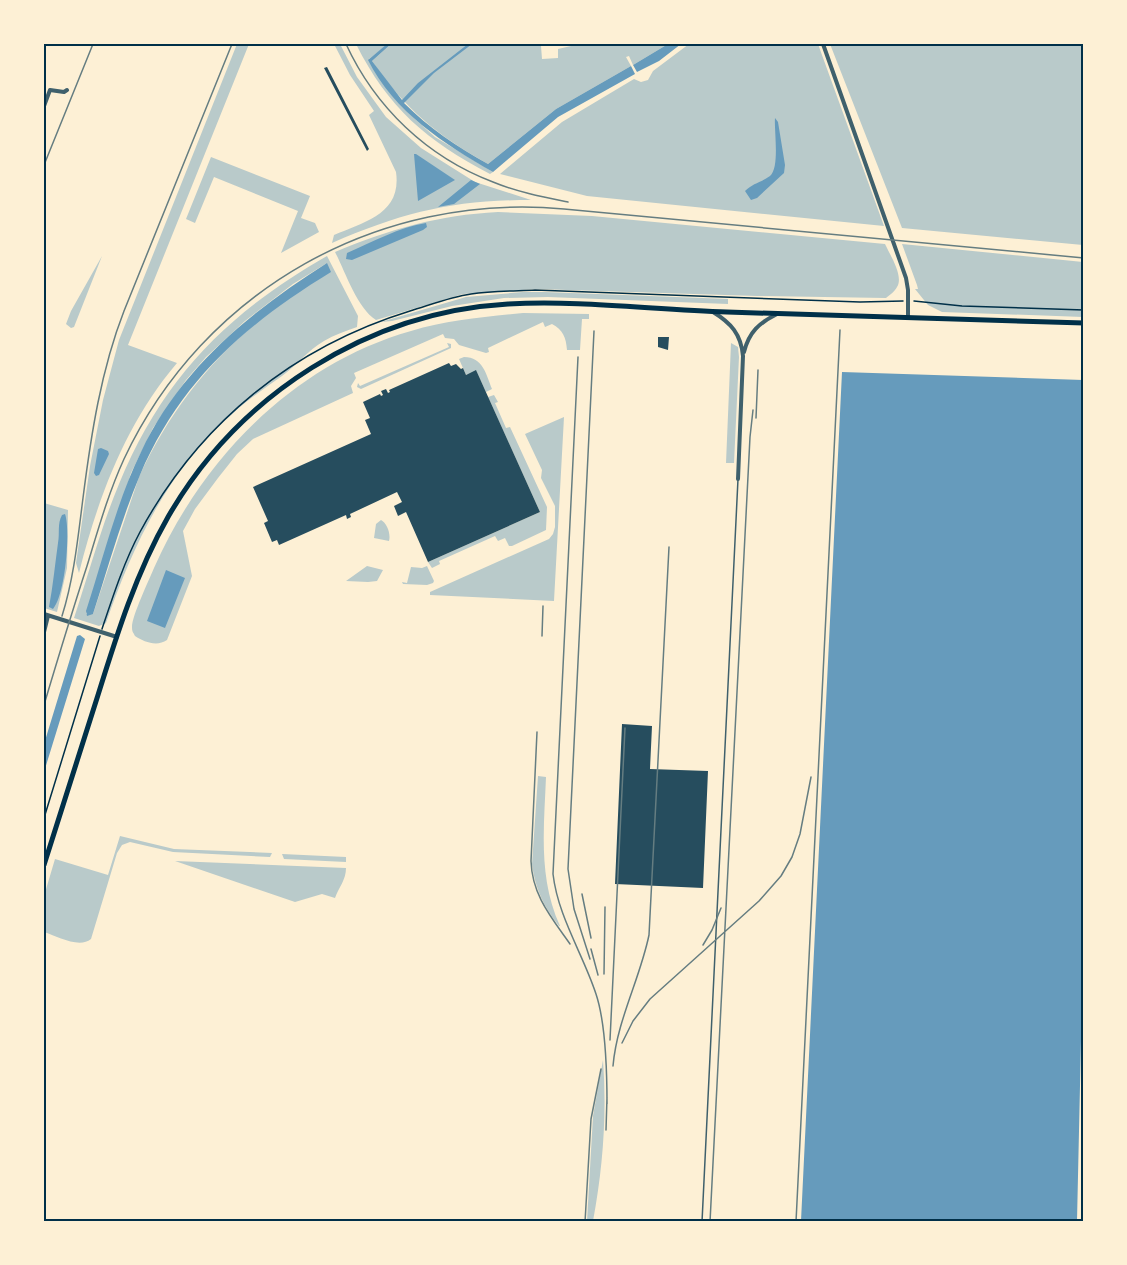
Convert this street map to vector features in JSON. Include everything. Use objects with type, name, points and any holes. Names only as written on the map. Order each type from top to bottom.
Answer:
[{"type":"main road","points":[[44,865],[136,581],[179,499],[231,435],[282,387],[370,335],[412,321],[477,307],[539,303],[712,312],[1083,323]]},
{"type":"street","points":[[824,44],[908,283],[908,317]]},
{"type":"street","points":[[44,106],[50,90],[63,92],[67,90]]},
{"type":"street","points":[[712,312],[725,319],[739,335],[743,356]]},
{"type":"street","points":[[738,479],[743,356],[746,343],[756,327],[777,314]]},
{"type":"street","points":[[44,632],[46,615],[117,637]]},
{"type":"lane","points":[[702,1221],[738,479]]},
{"type":"path","points":[[44,818],[113,595],[139,533],[185,463],[230,414],[268,382],[310,353],[366,326],[447,299],[503,291],[535,290],[860,302],[900,301]]},
{"type":"path","points":[[909,301],[962,306],[1083,310]]},
{"type":"shaded area","points":[[237,44],[249,44],[128,345],[177,363],[143,410],[116,462],[95,517],[79,573],[76,563],[90,466],[103,400],[119,340]]},
{"type":"shaded area","points":[[334,44],[340,44],[357,77],[386,117],[421,148],[475,182],[531,200],[477,202],[429,210],[382,223],[332,243],[334,235],[368,220],[387,207],[393,198],[396,186],[396,172],[369,115],[374,111],[350,75]]},
{"type":"shaded area","points":[[356,44],[388,44],[369,59],[388,88],[415,119],[435,137],[493,172],[490,174],[467,162],[411,121],[382,87]]},
{"type":"shaded area","points":[[391,44],[566,44],[541,46],[542,59],[558,58],[558,49],[571,46],[571,44],[668,44],[633,65],[629,56],[626,57],[631,66],[556,109],[488,164],[438,132],[397,94],[372,61]]},
{"type":"shaded area","points":[[689,44],[818,44],[884,226],[587,196],[500,174],[562,122],[634,79],[641,82],[648,80],[653,71]]},
{"type":"shaded area","points":[[830,44],[1083,44],[1083,245],[902,228]]},
{"type":"shaded area","points":[[211,157],[310,196],[301,218],[315,223],[319,232],[281,253],[298,211],[214,177],[195,223],[186,219]]},
{"type":"shaded area","points":[[498,212],[592,216],[885,244],[896,265],[899,282],[895,290],[886,298],[535,289],[463,294],[376,320],[357,298],[335,252],[375,236],[415,224],[455,216]]},
{"type":"shaded area","points":[[902,244],[1083,262],[1083,317],[942,312],[928,305],[915,289],[918,289],[917,285]]},
{"type":"shaded area","points":[[102,256],[74,327],[71,328],[66,324],[71,311]]},
{"type":"shaded area","points":[[327,256],[358,316],[357,327],[318,345],[287,372],[243,404],[209,437],[171,484],[155,510],[128,565],[106,623],[99,626],[74,618],[119,484],[156,411],[203,351],[259,300]],"holes":[[[327,263],[302,288],[243,334],[208,370],[177,410],[139,477],[93,614],[86,614],[131,473],[153,428],[186,380],[206,357],[245,321],[293,284]]]},
{"type":"shaded area","points":[[523,292],[728,299],[728,304],[548,297],[504,298],[452,306],[381,322],[466,297]]},
{"type":"shaded area","points":[[523,313],[589,314],[589,319],[582,319],[580,350],[567,350],[561,331],[552,324],[545,327],[543,322],[488,348],[489,352],[486,353],[459,345],[454,339],[445,338],[443,334],[354,373],[356,378],[351,386],[353,393],[253,439],[237,454],[218,478],[195,509],[183,531],[192,576],[167,640],[151,643],[135,636],[132,630],[133,622],[154,568],[174,528],[198,490],[226,454],[257,421],[291,392],[328,367],[368,346],[411,331],[452,322]]},
{"type":"shaded area","points":[[447,343],[451,344],[451,348],[361,389],[357,387],[358,383],[360,386],[449,347]]},
{"type":"shaded area","points":[[731,343],[738,347],[739,357],[734,463],[726,463]]},
{"type":"shaded area","points":[[464,357],[480,363],[492,389],[486,392],[476,371],[466,375],[459,359]]},
{"type":"shaded area","points":[[494,395],[506,428],[510,427],[547,507],[546,530],[512,546],[509,546],[505,538],[498,541],[495,536],[439,561],[440,564],[432,568],[428,562],[540,512],[488,397]]},
{"type":"shaded area","points":[[564,417],[554,601],[430,595],[430,592],[549,539],[553,534],[555,506],[541,478],[542,470],[525,434]]},
{"type":"shaded area","points":[[44,503],[68,510],[67,568],[57,612],[44,608]]},
{"type":"shaded area","points":[[381,520],[388,529],[389,541],[374,538],[376,524]]},
{"type":"shaded area","points":[[367,566],[383,570],[377,581],[346,581]]},
{"type":"shaded area","points":[[427,566],[433,583],[403,584],[402,582],[407,583],[411,567]]},
{"type":"shaded area","points":[[538,776],[546,777],[545,871],[548,890],[560,926],[541,897],[535,882],[532,864]]},
{"type":"shaded area","points":[[120,836],[174,849],[272,853],[270,857],[173,852],[130,842],[122,845],[117,853],[91,939],[80,943],[44,932],[44,896],[55,859],[108,875]]},
{"type":"shaded area","points":[[282,854],[346,857],[346,862],[284,859]]},
{"type":"shaded area","points":[[175,861],[346,868],[346,872],[335,898],[322,894],[295,902]]},
{"type":"shaded area","points":[[603,1060],[605,1100],[602,1161],[593,1221],[587,1221],[593,1116]]},
{"type":"water","points":[[387,44],[391,44],[372,61],[402,100],[418,83],[468,44],[472,44],[434,73],[404,103],[444,137],[488,164],[556,109],[631,66],[635,74],[558,117],[493,172],[439,138],[406,111],[392,96],[368,60]]},
{"type":"water","points":[[668,44],[681,44],[659,61],[637,72],[633,65]]},
{"type":"water","points":[[775,118],[778,122],[785,165],[784,173],[757,198],[751,200],[745,191],[773,172],[776,157]]},
{"type":"water","points":[[414,154],[416,154],[455,180],[418,201]]},
{"type":"water","points":[[471,180],[480,184],[454,204],[438,207]]},
{"type":"water","points":[[426,223],[427,227],[423,230],[352,260],[346,259],[347,253],[406,228]]},
{"type":"water","points":[[327,263],[331,272],[271,312],[244,334],[196,383],[175,411],[156,441],[140,475],[93,614],[87,616],[86,611],[111,530],[132,471],[157,422],[176,394],[220,344],[245,322],[271,301]]},
{"type":"water","points":[[842,372],[1083,380],[1084,906],[1077,1221],[801,1221]]},
{"type":"water","points":[[101,448],[109,454],[99,475],[96,476],[94,473],[98,449]]},
{"type":"water","points":[[65,514],[67,522],[66,563],[61,591],[53,609],[49,607],[59,525],[60,518]]},
{"type":"water","points":[[166,570],[185,578],[165,628],[147,621]]},
{"type":"water","points":[[80,635],[85,639],[44,772],[44,744],[77,636]]},
{"type":"building","points":[[327,67],[369,149],[367,151],[324,68]]},
{"type":"building","points":[[658,337],[669,337],[668,350],[658,347]]},
{"type":"building","points":[[449,363],[451,366],[456,364],[461,369],[463,368],[466,375],[476,370],[540,512],[428,562],[406,512],[398,516],[394,506],[402,502],[397,492],[350,514],[351,517],[347,519],[346,515],[279,545],[277,540],[272,542],[264,523],[268,521],[253,487],[371,434],[365,420],[370,418],[363,402],[380,394],[383,395],[381,391],[386,389],[388,393],[389,390]]},
{"type":"building","points":[[622,724],[652,726],[650,769],[708,771],[703,888],[615,884]]},
{"type":"railway","points":[[44,165],[93,44]]},
{"type":"railway","points":[[62,616],[75,557],[93,427],[109,356],[124,311],[232,44]]},
{"type":"railway","points":[[346,44],[372,89],[388,109],[425,144],[446,159],[493,182],[568,202]]},
{"type":"railway","points":[[44,705],[113,485],[124,459],[158,399],[200,346],[250,301],[305,264],[365,236],[428,217],[495,208],[564,209],[1084,258]]},
{"type":"railway","points":[[796,1222],[840,330]]},
{"type":"railway","points":[[590,959],[574,909],[568,869],[594,331]]},
{"type":"railway","points":[[578,357],[553,874],[560,905],[591,979],[599,1006],[605,1048],[607,1104]]},
{"type":"railway","points":[[756,418],[758,370]]},
{"type":"railway","points":[[710,1222],[753,410]]},
{"type":"railway","points":[[613,1066],[619,1032],[649,935],[669,547]]},
{"type":"railway","points":[[542,636],[543,606]]},
{"type":"railway","points":[[610,1040],[625,728]]},
{"type":"railway","points":[[537,732],[532,873],[544,905],[570,944]]},
{"type":"railway","points":[[622,1043],[633,1021],[650,999],[759,901],[781,876],[792,857],[800,834],[811,777]]},
{"type":"railway","points":[[582,894],[591,938]]},
{"type":"railway","points":[[604,974],[605,907]]},
{"type":"railway","points":[[703,945],[721,908]]},
{"type":"railway","points":[[591,949],[598,975]]},
{"type":"railway","points":[[585,1222],[591,1119],[601,1069]]},
{"type":"railway","points":[[606,1130],[607,1097]]}]
